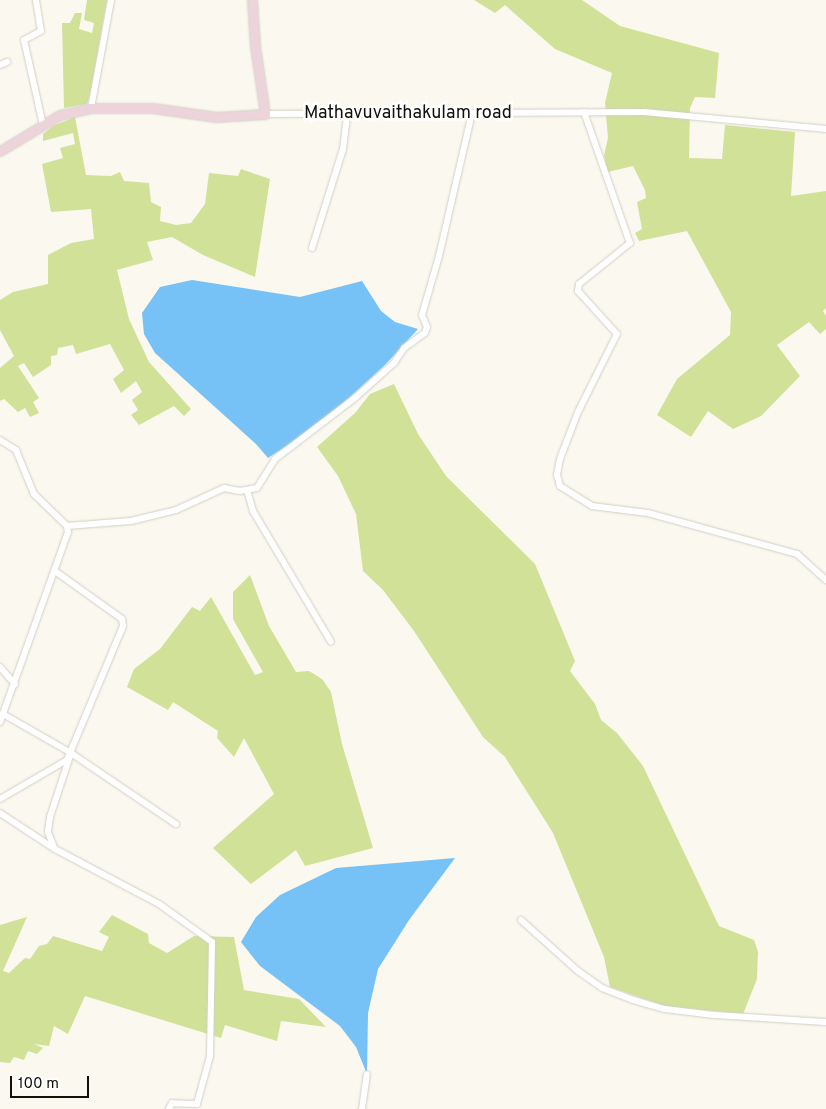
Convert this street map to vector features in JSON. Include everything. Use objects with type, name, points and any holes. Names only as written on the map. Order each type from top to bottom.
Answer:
[{"type":"street","points":[[36,0],[41,31],[24,40],[43,126]]},
{"type":"street","points":[[91,108],[111,0]]},
{"type":"street","points":[[252,0],[254,46],[266,114]]},
{"type":"street","points":[[0,65],[7,62]]},
{"type":"street","name":"Mathavuvaithakulam road","points":[[1,149],[60,115],[91,108],[153,108],[216,117],[266,114],[644,112],[826,128]]},
{"type":"street","points":[[584,112],[630,243],[579,284],[578,291],[617,334],[578,412],[560,459],[556,475],[560,486],[592,506],[648,513],[797,554],[826,580]]},
{"type":"street","points":[[0,440],[16,450],[34,494],[67,526],[131,521],[176,510],[224,488],[247,490],[257,488],[275,459],[356,397],[394,363],[404,348],[425,333],[427,327],[422,315],[439,256],[472,113]]},
{"type":"street","points":[[312,248],[343,149],[347,114]]},
{"type":"street","points":[[247,490],[253,512],[331,642]]},
{"type":"street","points":[[0,722],[55,571],[67,526]]},
{"type":"street","points":[[55,571],[122,619],[113,653],[71,753],[50,818],[48,832],[55,849]]},
{"type":"street","points":[[0,667],[15,684]]},
{"type":"street","points":[[3,714],[71,753],[176,824]]},
{"type":"street","points":[[0,799],[66,760],[71,753]]},
{"type":"street","points":[[0,813],[55,849],[159,904],[212,942],[210,1056],[197,1104],[172,1103],[170,1109]]},
{"type":"street","points":[[521,920],[578,971],[602,988],[632,1000],[665,1009],[714,1015],[826,1022]]},
{"type":"street","points":[[362,1109],[367,1074]]},
{"type":"green space","points":[[87,0],[107,0],[90,95],[87,104],[64,108],[62,23],[70,23],[75,13],[82,13],[79,29],[92,33],[94,23],[84,20]]},
{"type":"green space","points":[[474,0],[582,0],[620,26],[719,53],[715,98],[695,97],[690,108],[689,158],[722,159],[725,125],[795,132],[791,196],[826,191],[826,308],[823,311],[826,316],[826,329],[820,334],[809,322],[777,345],[800,376],[761,416],[733,429],[708,411],[691,437],[657,415],[677,379],[730,335],[731,312],[687,231],[639,241],[635,233],[642,229],[637,202],[646,198],[645,190],[633,166],[608,172],[604,155],[608,138],[605,103],[612,73],[555,49],[505,5],[495,13]]},
{"type":"green space","points":[[75,117],[86,175],[111,176],[120,172],[124,181],[149,183],[151,202],[161,207],[160,221],[176,225],[191,223],[205,204],[209,173],[238,176],[241,169],[270,179],[255,277],[203,255],[172,237],[147,242],[153,260],[117,270],[129,319],[149,362],[191,409],[184,416],[174,406],[139,425],[131,415],[138,410],[132,400],[142,392],[136,381],[121,393],[113,379],[124,370],[110,344],[76,354],[73,345],[58,348],[57,355],[51,356],[51,365],[33,377],[24,363],[18,366],[39,398],[33,402],[39,413],[30,417],[25,408],[18,412],[4,399],[0,401],[0,368],[14,356],[0,330],[0,300],[13,292],[48,284],[48,255],[71,243],[94,239],[91,209],[51,212],[42,164],[63,158],[60,148],[75,144],[73,133],[43,141],[43,134],[53,126]]},
{"type":"green space","points":[[394,384],[418,434],[446,476],[535,564],[575,661],[570,671],[595,704],[601,720],[617,733],[643,766],[719,926],[754,940],[758,952],[757,979],[743,1014],[664,1006],[610,987],[604,957],[553,833],[505,757],[483,737],[414,631],[383,590],[363,571],[356,514],[338,476],[317,447],[355,413],[370,394]]},
{"type":"green space","points":[[250,575],[269,626],[296,672],[309,671],[322,679],[331,692],[342,744],[373,848],[305,866],[296,850],[251,884],[213,848],[274,794],[244,738],[234,757],[217,738],[218,731],[173,702],[168,710],[127,687],[134,669],[160,649],[192,607],[200,611],[211,597],[255,675],[263,672],[233,619],[233,592]]},
{"type":"green space","points":[[112,915],[148,934],[149,943],[167,953],[194,936],[234,937],[244,990],[299,999],[326,1027],[281,1021],[277,1041],[225,1025],[221,1038],[85,996],[68,1034],[54,1026],[49,1046],[34,1044],[43,1048],[37,1054],[28,1051],[24,1060],[14,1057],[10,1063],[0,1062],[0,925],[27,917],[3,971],[9,973],[25,958],[30,959],[39,946],[47,944],[53,936],[102,951],[109,937],[99,932]]},
{"type":"water","points":[[192,280],[300,297],[362,281],[381,311],[395,322],[418,329],[385,365],[351,396],[309,431],[268,458],[256,444],[155,353],[144,334],[142,313],[160,287]]},
{"type":"water","points":[[455,858],[409,920],[378,969],[368,1013],[367,1074],[356,1047],[340,1026],[260,966],[241,942],[256,917],[280,895],[336,868]]}]
